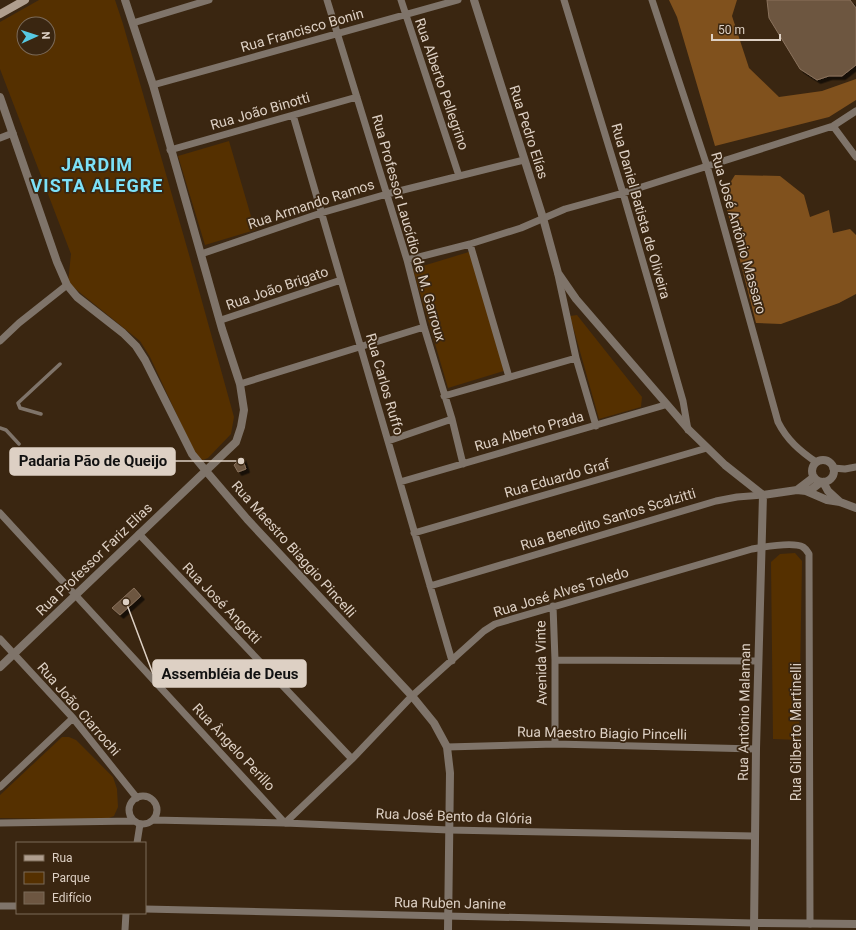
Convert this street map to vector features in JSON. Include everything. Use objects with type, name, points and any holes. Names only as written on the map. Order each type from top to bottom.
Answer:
[{"type":"main road","points":[[0,14],[24,0]]},
{"type":"street","name":"Rua Professor Fariz Elias","points":[[0,667],[236,442],[241,427],[244,410],[240,384],[222,329],[221,320],[170,150],[153,85],[134,23],[125,0]]},
{"type":"street","points":[[134,23],[209,0]]},
{"type":"street","name":"Rua Professor Laucídio de M. Garroux","points":[[327,0],[407,260],[424,327],[452,420],[463,464]]},
{"type":"street","name":"Rua Alberto Pellegrino","points":[[401,0],[459,176]]},
{"type":"street","name":"Rua Francisco Bonin","points":[[153,85],[458,0]]},
{"type":"street","name":"Rua Pedro Elías","points":[[474,0],[543,218],[558,273],[576,358],[596,426]]},
{"type":"street","name":"Rua Daniel Batista de Oliveira","points":[[564,0],[623,193],[683,401],[688,430]]},
{"type":"street","name":"Rua José Antônio Massaro","points":[[652,0],[707,166],[778,422],[783,433],[793,444],[816,462]]},
{"type":"street","name":"Rua Maestro Biaggio Pincelli","points":[[0,97],[57,262],[67,285],[77,297],[122,332],[136,346],[145,360],[192,454],[247,519],[412,696],[434,723],[447,746],[450,773],[448,930]]},
{"type":"street","name":"Rua João Binotti","points":[[170,150],[357,97]]},
{"type":"street","points":[[407,260],[470,244],[521,228],[565,209],[623,193],[833,126],[856,111]]},
{"type":"street","name":"Rua Carlos Ruffo","points":[[293,114],[452,661]]},
{"type":"street","points":[[833,126],[856,157]]},
{"type":"street","points":[[0,138],[13,133]]},
{"type":"street","name":"Rua Armando Ramos","points":[[201,254],[321,213],[387,194],[524,160]]},
{"type":"street","points":[[470,244],[509,377]]},
{"type":"street","name":"Rua Pedro Elías","points":[[558,273],[576,299],[665,405],[688,430],[725,465],[763,495]]},
{"type":"street","name":"Rua João Brigato","points":[[221,320],[341,280]]},
{"type":"street","points":[[0,341],[19,323],[67,285]]},
{"type":"street","points":[[240,384],[424,327]]},
{"type":"street","points":[[444,396],[576,358]]},
{"type":"street","name":"Rua Alberto Prada","points":[[400,482],[665,405]]},
{"type":"street","points":[[388,441],[452,420]]},
{"type":"street","name":"Rua Eduardo Graf","points":[[414,533],[706,448]]},
{"type":"street","points":[[806,491],[822,482],[827,481],[832,475],[833,468],[826,460],[816,462],[813,466],[812,472],[814,477],[822,482],[828,491],[840,502]]},
{"type":"street","points":[[833,468],[845,469],[856,467]]},
{"type":"street","name":"Rua Benedito Santos Scalzitti","points":[[797,490],[814,477]]},
{"type":"street","name":"Rua Benedito Santos Scalzitti","points":[[430,586],[716,501],[737,497],[797,490],[806,491],[827,500],[840,502],[856,508]]},
{"type":"street","name":"Rua Antônio Malaman","points":[[754,927],[754,836],[763,495]]},
{"type":"street","name":"Rua Ângelo Perillo","points":[[0,513],[285,823]]},
{"type":"street","name":"Rua José Angotti","points":[[139,534],[352,759]]},
{"type":"street","name":"Rua José Alves Toledo","points":[[285,823],[352,759],[412,696],[484,631],[495,624],[553,606],[762,547],[799,546]]},
{"type":"street","name":"Rua Gilberto Martinelli","points":[[799,546],[807,550],[809,554],[810,924]]},
{"type":"street","name":"Avenida Vinte","points":[[553,606],[555,660],[555,744]]},
{"type":"street","name":"Rua João Ciarrochi","points":[[0,639],[74,718],[137,798]]},
{"type":"street","points":[[555,660],[758,661]]},
{"type":"street","points":[[0,787],[74,718]]},
{"type":"street","name":"Rua Maestro Biagio Pincelli","points":[[447,746],[555,744],[756,749]]},
{"type":"street","points":[[0,823],[137,822],[149,823],[153,820],[157,812],[156,804],[145,796],[137,798],[131,804],[130,809],[130,813],[137,822],[137,842]]},
{"type":"street","name":"Rua José Bento da Glória","points":[[153,820],[285,823],[449,830],[754,836]]},
{"type":"street","points":[[0,906],[16,906]]},
{"type":"street","name":"Rua Ruben Janine","points":[[146,909],[448,916],[754,927]]},
{"type":"street","points":[[125,930],[126,914]]},
{"type":"street","points":[[754,927],[810,924],[856,924]]},
{"type":"lane","points":[[41,414],[20,408],[18,403],[60,364]]},
{"type":"lane","points":[[0,428],[6,430],[19,444]]},
{"type":"green space","points":[[39,0],[115,0],[190,258],[234,417],[231,434],[208,458],[203,460],[197,458],[150,357],[140,341],[68,283],[71,254],[0,69],[0,22]]},
{"type":"green space","points":[[229,141],[255,230],[205,245],[178,156]]},
{"type":"green space","points":[[472,251],[507,370],[448,388],[413,269]]},
{"type":"green space","points":[[577,315],[642,397],[641,407],[599,419],[570,316]]},
{"type":"green space","points":[[795,553],[802,561],[799,740],[773,739],[771,562],[780,554]]},
{"type":"green space","points":[[62,737],[69,737],[76,740],[113,777],[117,789],[118,807],[114,816],[104,820],[0,818],[0,795]]},
{"type":"shaded area","points":[[669,0],[737,0],[732,16],[749,68],[779,97],[822,91],[856,79],[856,100],[829,117],[715,146],[677,17]]},
{"type":"shaded area","points":[[735,175],[780,176],[804,195],[810,217],[829,210],[833,233],[850,229],[856,235],[856,294],[839,303],[781,324],[756,323],[723,194]]},
{"type":"building","points":[[767,0],[850,0],[856,8],[856,65],[842,76],[829,76],[817,80],[800,69],[769,18]]},
{"type":"building","points":[[242,457],[246,469],[238,472],[234,465]]},
{"type":"building","points":[[134,588],[141,596],[120,615],[112,608]]},
{"type":"place","name":"Padaria Pão de Queijo","points":[[241,461]]},
{"type":"place","name":"Assembléia de Deus","points":[[126,602]]},
{"type":"district","name":"JARDIM VISTA ALEGRE","points":[[97,174]]}]
